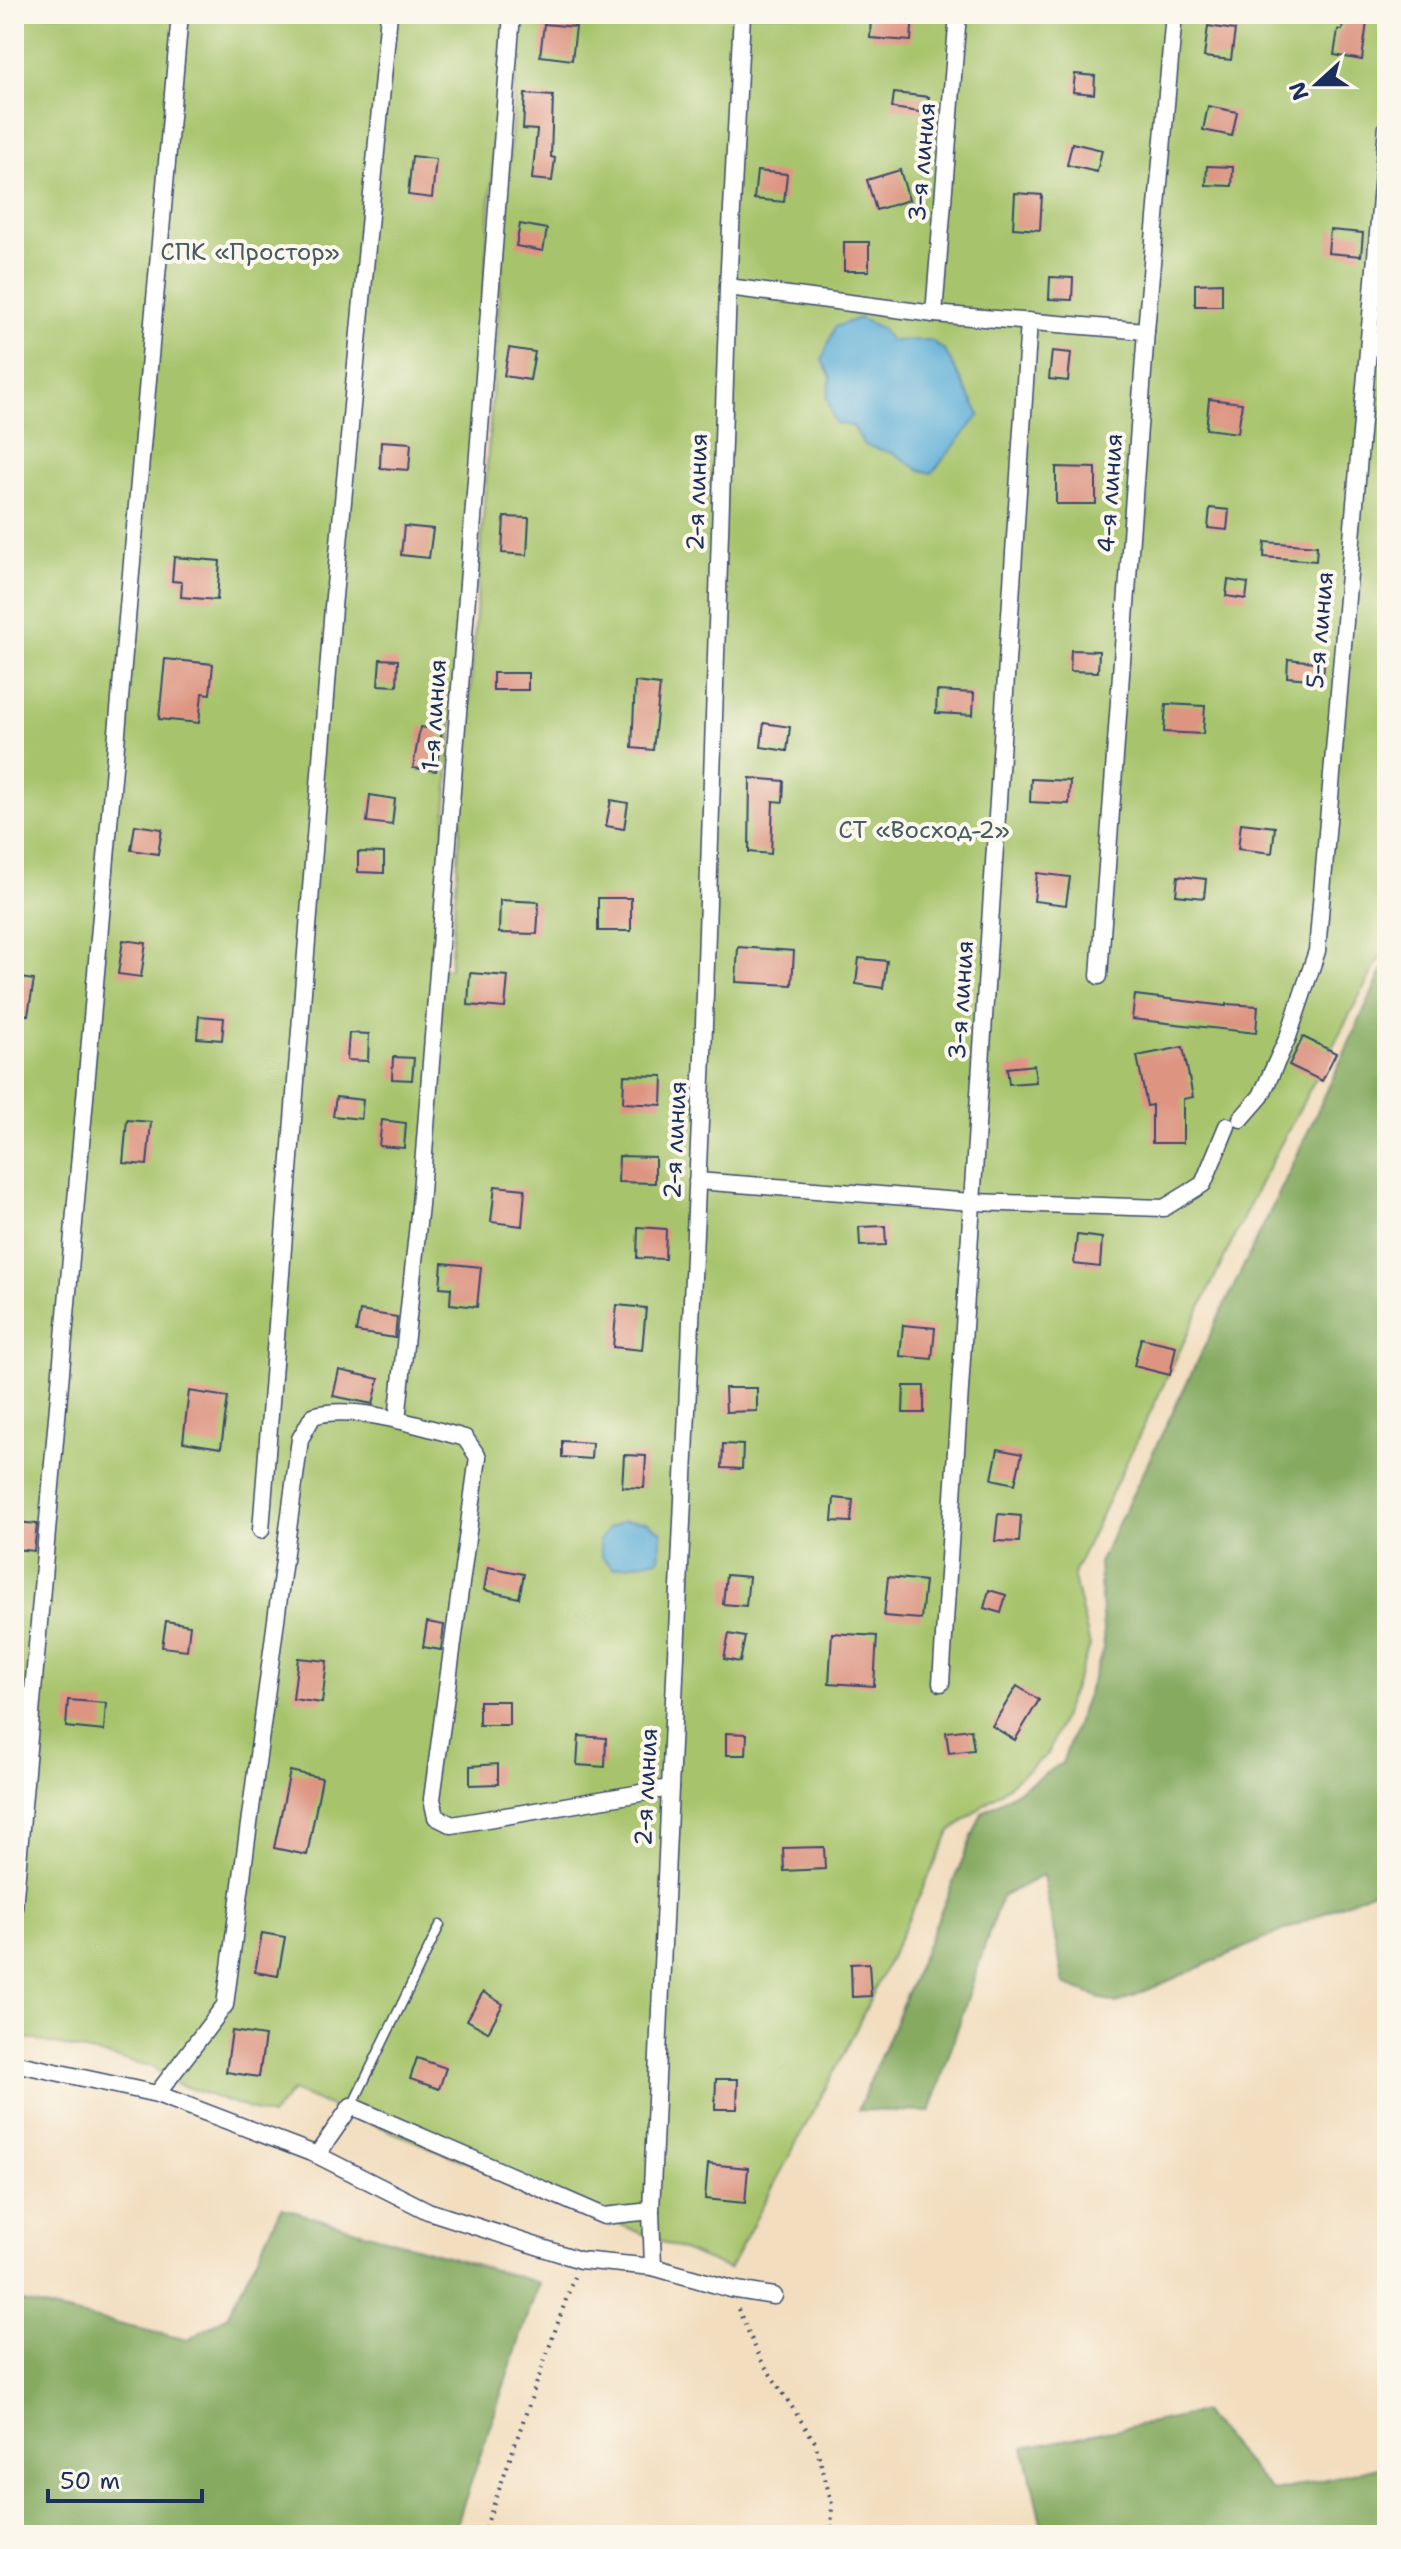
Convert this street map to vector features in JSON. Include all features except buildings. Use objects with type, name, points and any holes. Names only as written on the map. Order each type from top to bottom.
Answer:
[{"type":"street","points":[[14,1908],[180,14]]},
{"type":"street","points":[[261,1530],[331,623],[389,14]]},
{"type":"street","name":"1-я линия","points":[[397,1420],[422,1190],[512,14]]},
{"type":"street","name":"2-я линия","points":[[653,2267],[651,2211],[697,1181],[728,287],[742,14]]},
{"type":"street","name":"3-я линия","points":[[934,314],[958,14]]},
{"type":"street","name":"4-я линия","points":[[1099,976],[1146,331],[1174,14]]},
{"type":"street","name":"5-я линия","points":[[697,1181],[972,1202],[1164,1208],[1203,1184],[1234,1122],[1261,1096],[1288,1037],[1317,951],[1387,127]]},
{"type":"street","points":[[728,287],[934,314],[1146,331]]},
{"type":"street","name":"3-я линия","points":[[941,1683],[1029,321]]},
{"type":"street","points":[[157,2094],[225,2005],[300,1439],[313,1416],[328,1411],[397,1420],[465,1438],[478,1457],[432,1799],[436,1817],[452,1825],[670,1788]]},
{"type":"street","points":[[14,2063],[157,2094],[317,2155],[428,2211],[580,2260],[653,2267],[731,2289],[774,2296]]},
{"type":"street","points":[[317,2155],[351,2106],[604,2216],[651,2211]]},
{"type":"lane","points":[[351,2106],[440,1925]]},
{"type":"path","points":[[483,2535],[580,2260]]},
{"type":"path","points":[[731,2289],[761,2360],[815,2442],[832,2504],[831,2535]]},
{"type":"green space","name":"СТ «Восход-2»","points":[[14,14],[504,14],[435,967],[450,969],[520,14],[1387,14],[1387,944],[1258,1187],[1073,1574],[1090,1646],[1048,1754],[950,1832],[846,2050],[729,2269],[292,2091],[271,2116],[177,2084],[151,2066],[14,2035]]},
{"type":"green space","points":[[1387,961],[1387,1885],[1116,2004],[1064,1984],[1043,1875],[1001,1897],[930,2112],[858,2110],[982,1813],[1062,1763],[1104,1648],[1099,1563],[1285,1181]]},
{"type":"green space","points":[[282,2208],[539,2283],[453,2535],[14,2535],[14,2300],[188,2340],[227,2316]]},
{"type":"green space","points":[[1202,2412],[1272,2492],[1387,2465],[1387,2535],[1044,2535],[1024,2448]]},
{"type":"water","points":[[859,318],[881,328],[890,341],[930,340],[945,351],[980,415],[932,473],[919,470],[895,454],[864,445],[853,426],[835,423],[827,397],[831,378],[822,360],[835,327]]},
{"type":"water","points":[[624,1521],[646,1522],[662,1532],[659,1559],[613,1568],[602,1557],[599,1541],[608,1528]]},
{"type":"park label","name":"СПК «Простор»","points":[[250,252]]}]
